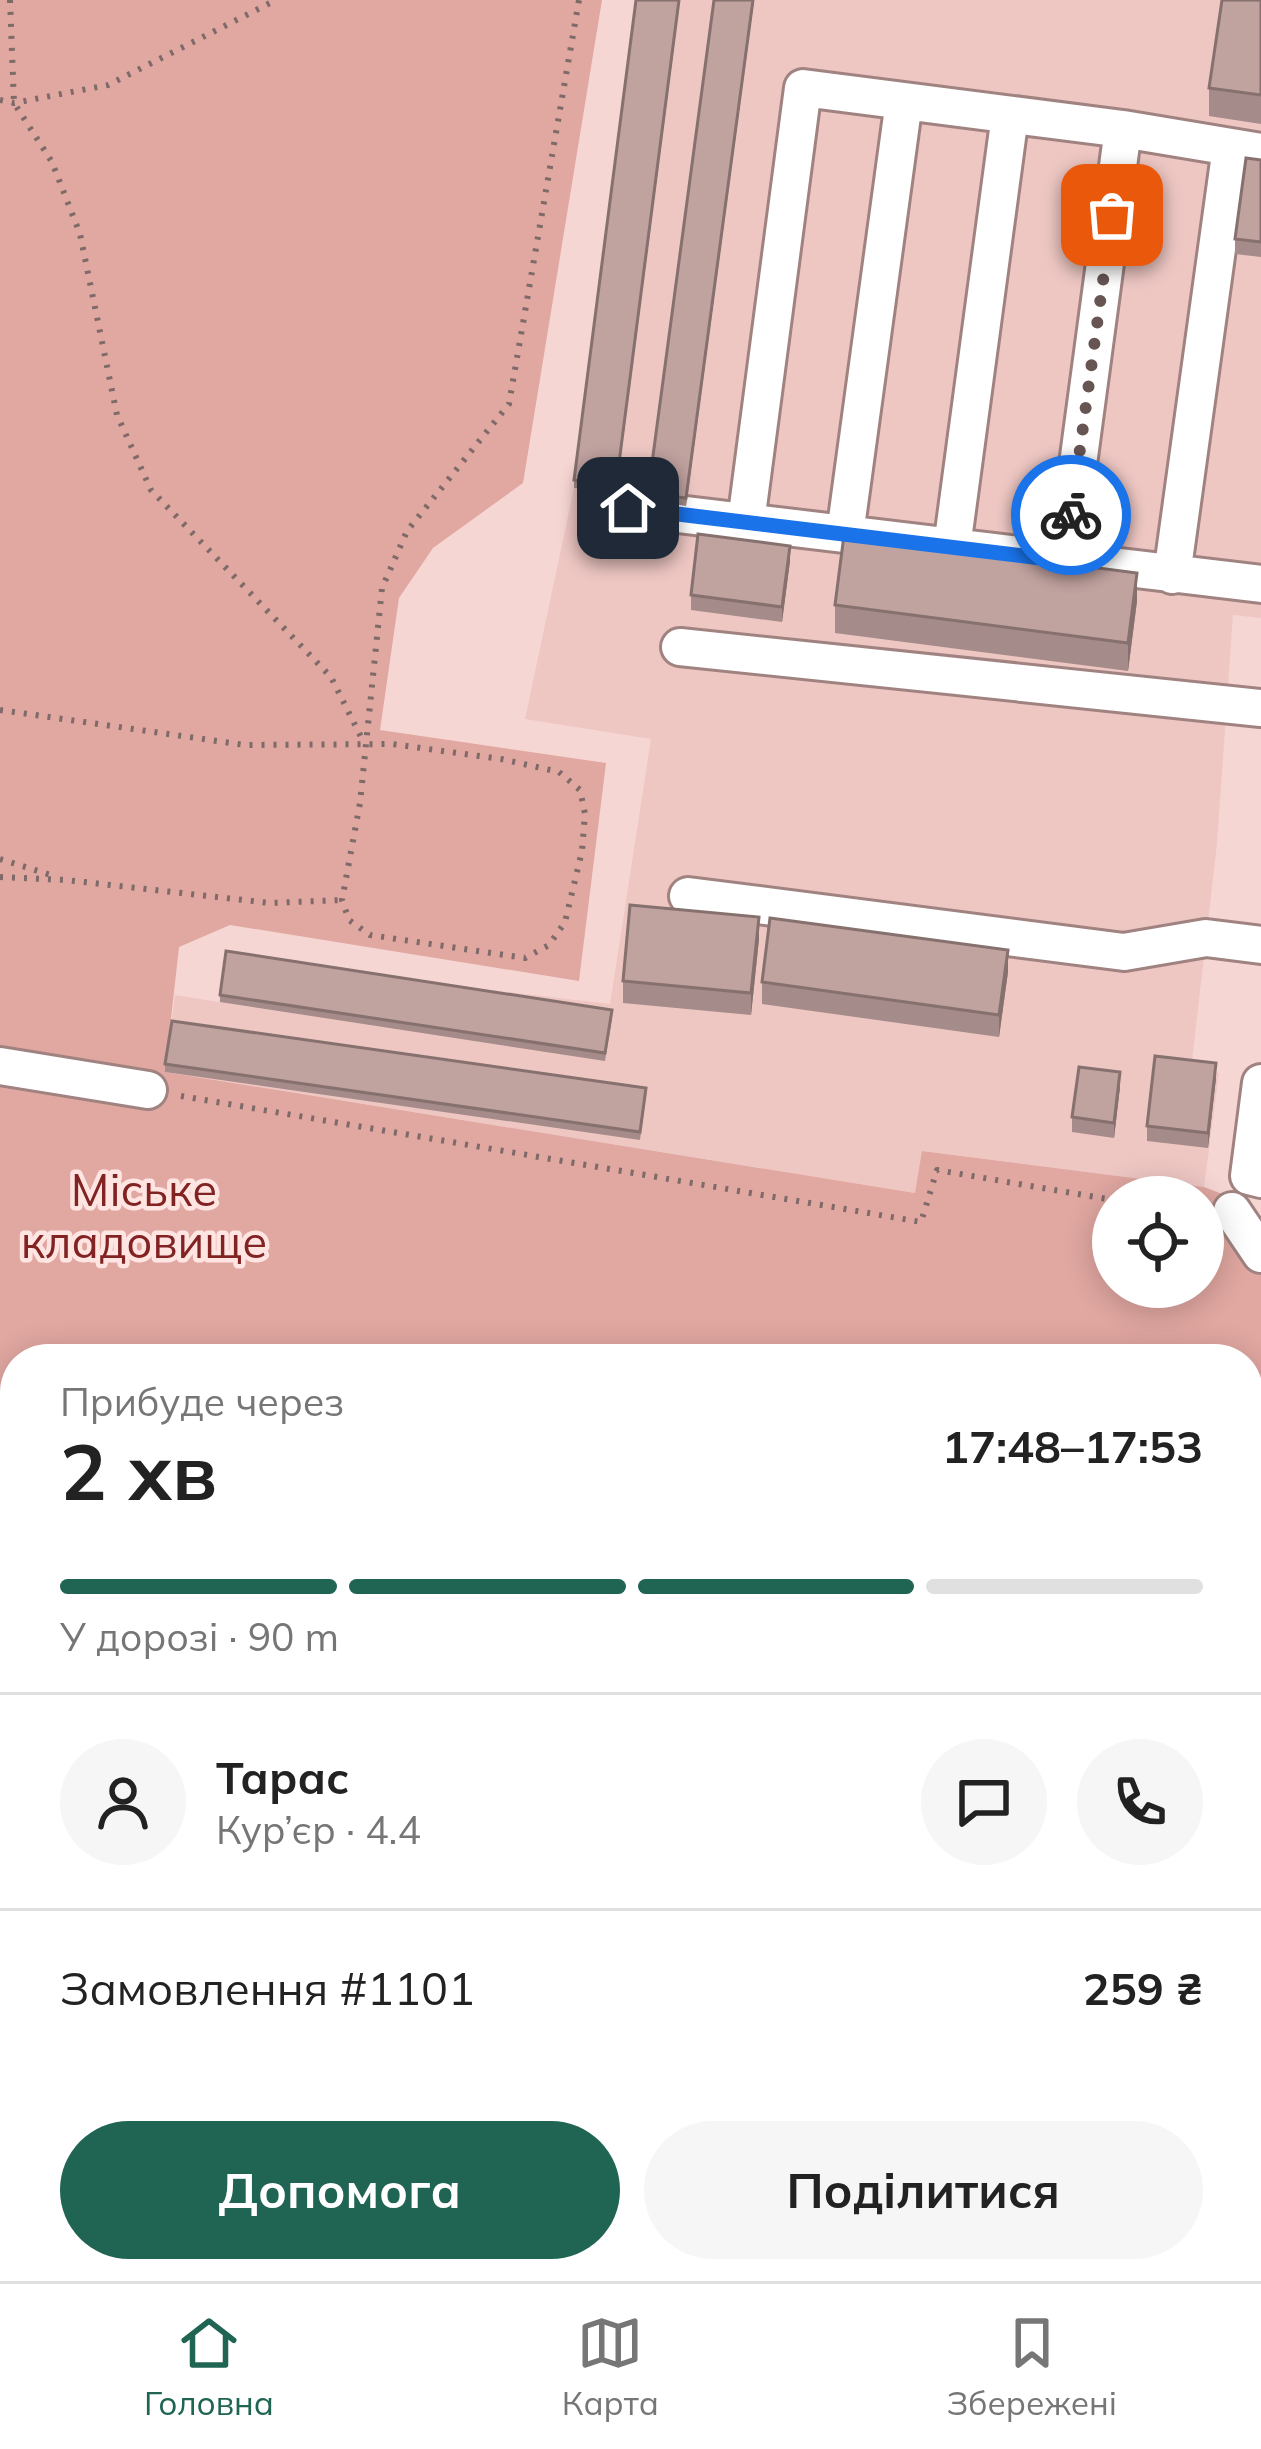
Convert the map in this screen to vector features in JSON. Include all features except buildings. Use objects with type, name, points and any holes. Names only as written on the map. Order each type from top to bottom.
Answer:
[{"type":"street","points":[[746,522],[803,88],[1246,149],[1172,574]]},
{"type":"street","points":[[845,534],[904,101]]},
{"type":"street","points":[[952,547],[1010,115]]},
{"type":"street","points":[[1065,561],[1123,129]]},
{"type":"street","points":[[628,508],[1261,584]]},
{"type":"street","points":[[680,647],[1261,708]]},
{"type":"street","points":[[688,896],[1124,952],[1206,938],[1261,945]]},
{"type":"street","points":[[0,1066],[148,1090]]},
{"type":"street","points":[[1255,1177],[1261,1082]]},
{"type":"street","points":[[1232,1211],[1261,1254]]},
{"type":"path","points":[[10,0],[14,103],[52,162],[80,234],[117,416],[151,490],[331,677],[366,746]]},
{"type":"path","points":[[0,100],[14,103],[108,85],[276,0]]},
{"type":"path","points":[[0,710],[245,745],[366,746],[409,746],[559,772],[580,790],[585,814],[582,851],[565,922],[549,945],[525,958],[370,934],[349,920],[342,900],[361,803],[366,746],[382,588],[407,531],[509,404],[579,0]]},
{"type":"path","points":[[0,859],[66,880]]},
{"type":"path","points":[[0,877],[270,903],[342,900]]},
{"type":"path","points":[[148,1090],[921,1222],[937,1170],[1092,1196]]},
{"type":"shaded area","points":[[637,0],[1261,0],[1261,618],[1233,615],[1217,844],[1191,1070],[1219,1073],[1205,1176],[1118,1176],[923,1151],[916,1193],[165,1072],[175,995],[219,1002],[226,959],[610,1004],[651,739],[525,719],[574,488]]},
{"type":"green space","name":"Міське кладовище","points":[[0,0],[602,0],[523,483],[433,548],[399,598],[380,730],[606,763],[579,981],[230,925],[179,947],[165,1072],[915,1193],[922,1151],[1118,1176],[1092,1176],[1092,1308],[1224,1308],[1224,1195],[1238,1200],[1261,1231],[1261,1344],[0,1344]]},
{"type":"way so far","points":[[1071,515],[1112,215]]},
{"type":"route","points":[[628,508],[1065,561],[1071,515]]}]
